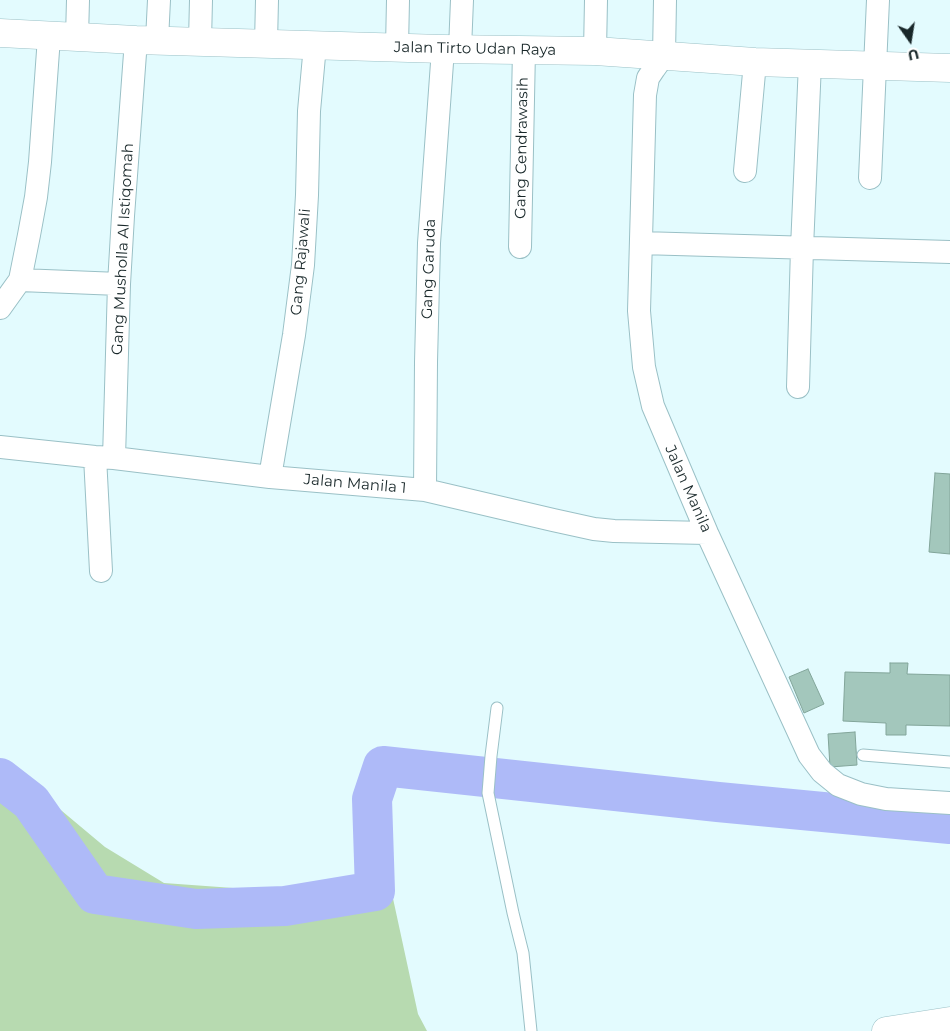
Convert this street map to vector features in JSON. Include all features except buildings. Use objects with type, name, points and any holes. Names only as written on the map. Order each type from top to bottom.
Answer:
[{"type":"street","points":[[77,37],[78,0]]},
{"type":"street","name":"Gang Musholla Al Istiqomah","points":[[100,571],[104,457],[119,284],[122,216],[146,40],[159,0]]},
{"type":"street","points":[[200,41],[201,0]]},
{"type":"street","points":[[266,43],[267,0]]},
{"type":"street","points":[[397,47],[398,0]]},
{"type":"street","name":"Gang Garuda","points":[[425,490],[429,243],[451,49],[462,0]]},
{"type":"street","points":[[595,51],[596,0]]},
{"type":"street","points":[[664,55],[665,0]]},
{"type":"street","points":[[870,178],[878,0]]},
{"type":"street","name":"Jalan Tirto Udan Raya","points":[[0,34],[451,49],[595,51],[755,62],[950,68]]},
{"type":"street","points":[[0,308],[20,280],[36,197],[49,37]]},
{"type":"street","name":"Gang Rajawali","points":[[270,477],[294,335],[303,264],[309,111],[315,45]]},
{"type":"street","name":"Gang Cendrawasih","points":[[520,247],[524,50]]},
{"type":"street","name":"Jalan Manila","points":[[664,55],[648,78],[645,95],[639,311],[647,386],[656,414],[707,533],[809,755],[822,772],[838,785],[860,794],[950,803]]},
{"type":"street","points":[[745,171],[755,62]]},
{"type":"street","points":[[798,387],[810,63]]},
{"type":"street","points":[[641,243],[950,252]]},
{"type":"street","points":[[20,280],[119,284]]},
{"type":"street","name":"Jalan Manila 1","points":[[0,446],[270,477],[425,490],[553,520],[614,531],[707,533]]},
{"type":"street","points":[[886,1031],[950,1021]]},
{"type":"lane","points":[[497,708],[488,793],[523,953],[532,1031]]},
{"type":"lane","points":[[863,755],[950,762]]},
{"type":"green space","points":[[0,788],[56,806],[105,847],[164,883],[261,890],[389,880],[418,1014],[427,1031],[0,1031]]},
{"type":"waterway","points":[[0,778],[31,802],[95,894],[196,909],[285,906],[375,891],[372,799],[383,766],[718,802],[950,824]]}]
